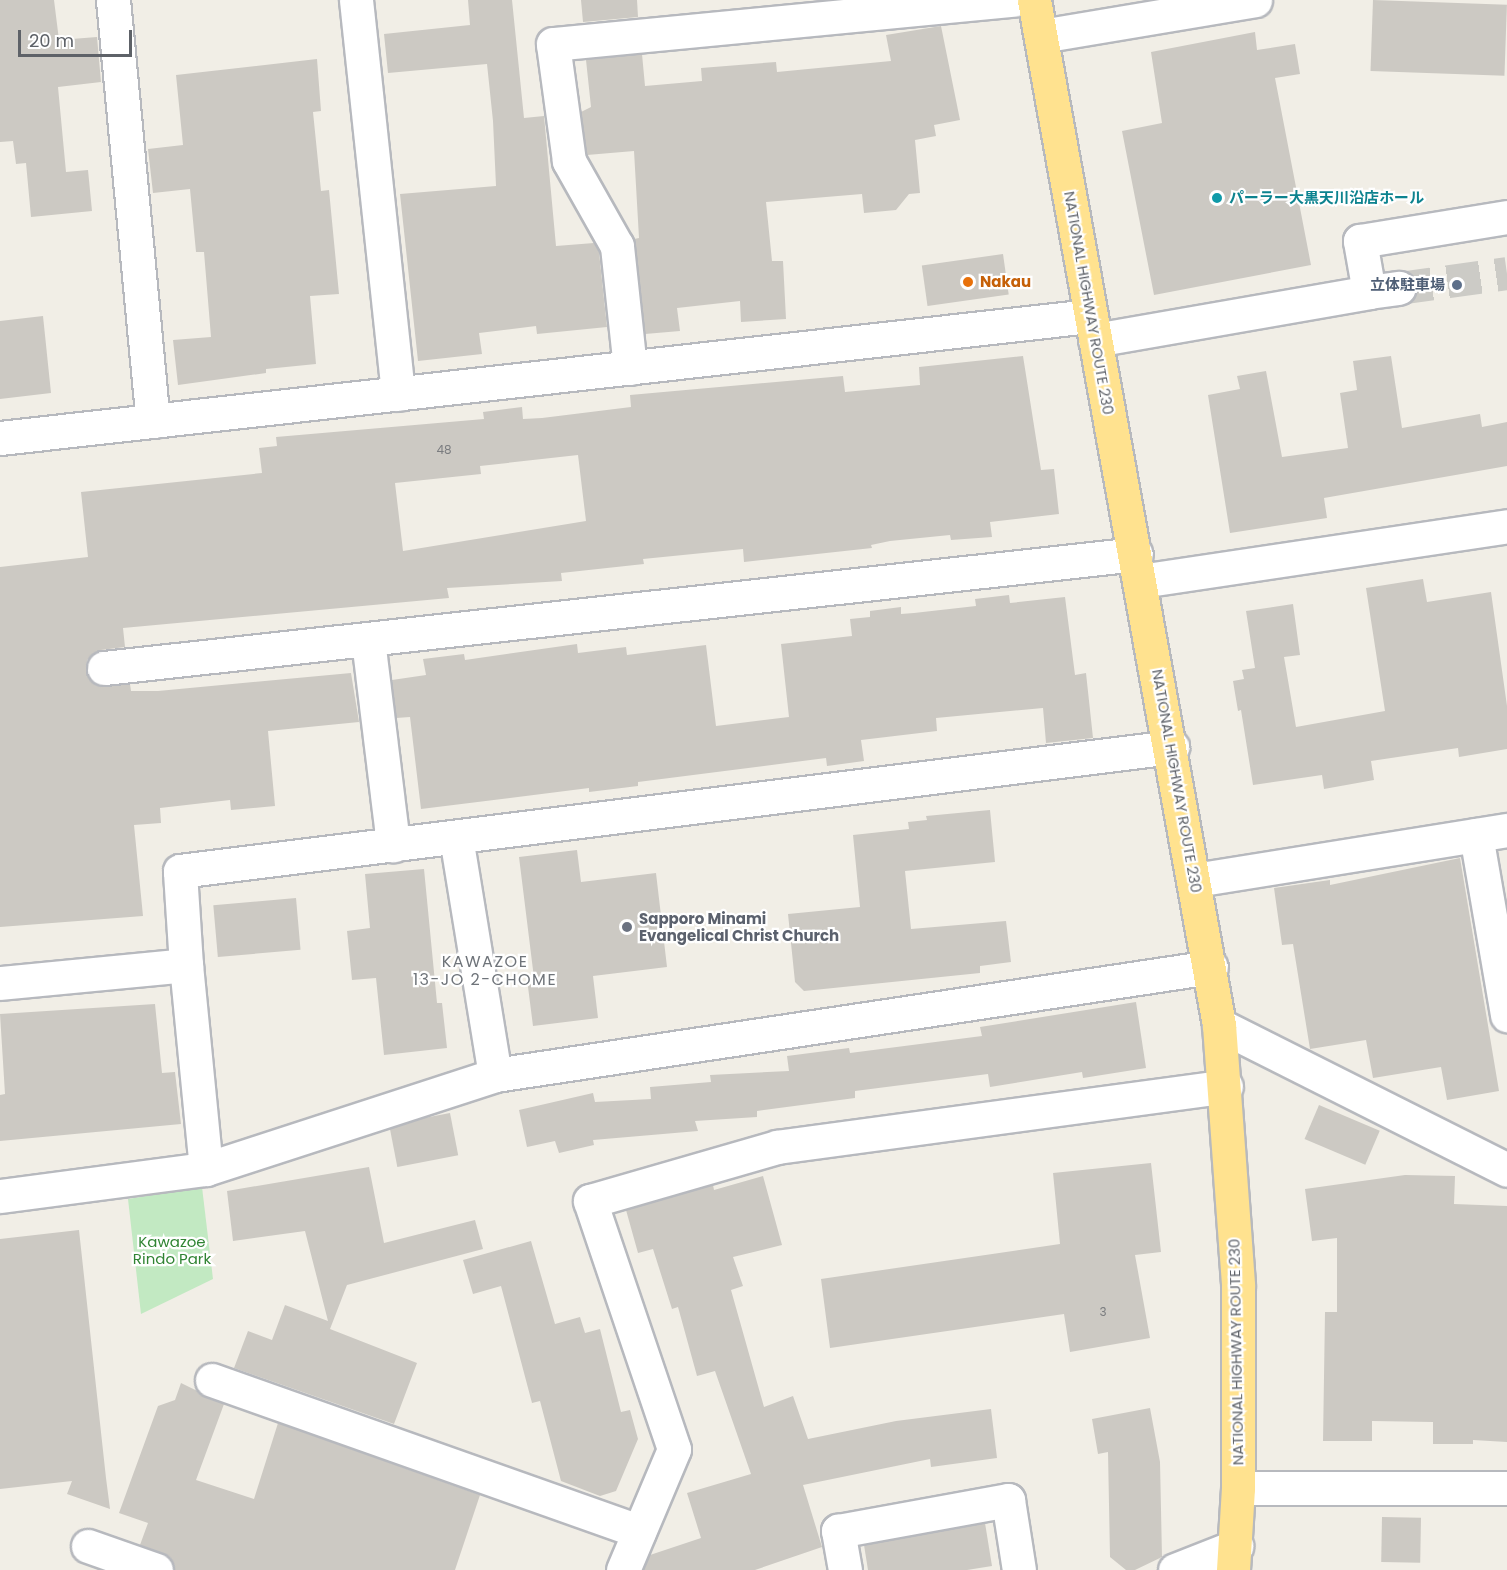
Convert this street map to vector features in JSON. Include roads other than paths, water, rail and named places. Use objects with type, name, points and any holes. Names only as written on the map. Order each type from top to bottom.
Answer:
[{"type":"highway","name":"NATIONAL HIGHWAY ROUTE 230","points":[[1034,0],[1092,328],[1172,747],[1219,1025],[1226,1086],[1238,1286],[1238,1488],[1234,1558]]},
{"type":"street","points":[[113,0],[153,421]]},
{"type":"street","points":[[356,0],[398,394]]},
{"type":"street","points":[[630,368],[617,246],[569,161],[553,44],[1014,0]]},
{"type":"street","points":[[1041,36],[1256,0]]},
{"type":"street","points":[[0,438],[630,368],[1092,328],[1384,290],[1360,241],[1507,217]]},
{"type":"street","points":[[104,668],[368,640],[1139,568],[1507,526]]},
{"type":"street","points":[[368,640],[393,845]]},
{"type":"street","points":[[206,1169],[186,965],[180,871],[1172,747]]},
{"type":"street","points":[[1195,880],[1491,832],[1507,1015]]},
{"type":"street","points":[[456,837],[495,1075]]},
{"type":"street","points":[[0,983],[186,965]]},
{"type":"street","points":[[0,1196],[206,1169],[495,1075],[1211,967]]},
{"type":"street","points":[[1219,1025],[1507,1170]]},
{"type":"street","points":[[623,1570],[674,1449],[590,1201],[777,1147],[1226,1086]]},
{"type":"street","points":[[212,1380],[639,1531]]},
{"type":"street","points":[[1238,1488],[1507,1488]]},
{"type":"street","points":[[845,1570],[838,1531],[1008,1500],[1019,1570]]},
{"type":"street","points":[[88,1546],[156,1570]]},
{"type":"street","points":[[1174,1570],[1234,1558]]},
{"type":"tunnel","points":[[1399,288],[1507,273]]},
{"type":"place","name":"パーラー大黒天川沿店ホール","points":[[1217,198]]},
{"type":"place","name":"Nakau","points":[[968,282]]},
{"type":"place","name":"立体駐車場","points":[[1457,285]]},
{"type":"place","name":"Sapporo Minami Evangelical Christ Church","points":[[627,927]]},
{"type":"district","name":"KAWAZOE 13-JO 2-CHOME","points":[[485,971]]},
{"type":"park label","name":"Kawazoe Rindo Park","points":[[172,1250]]}]
